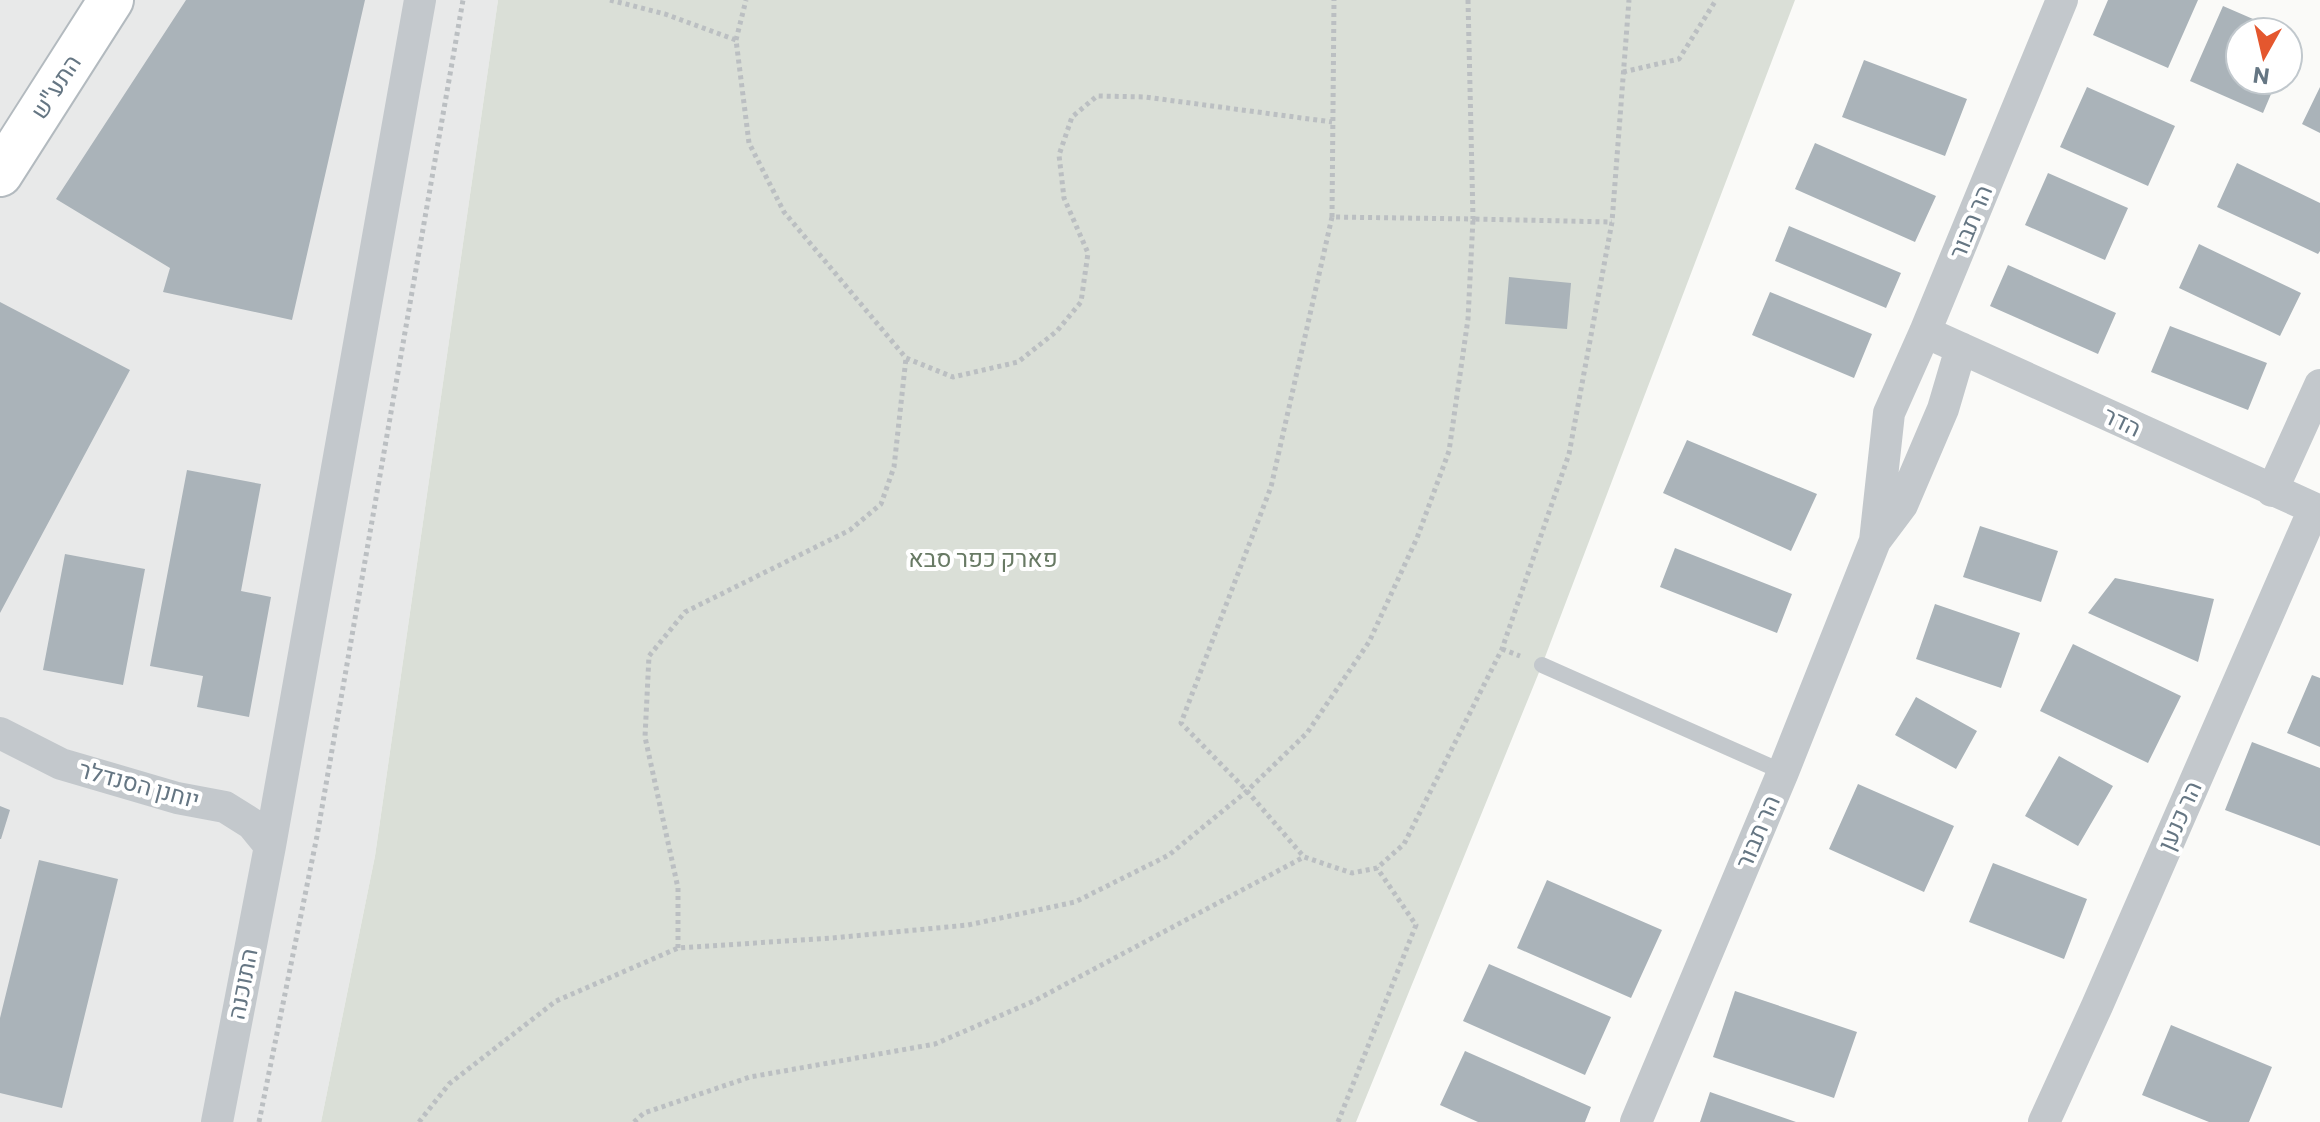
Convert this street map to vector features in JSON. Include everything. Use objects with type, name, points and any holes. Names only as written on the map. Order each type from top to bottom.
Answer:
[{"type":"street","name":"התע\"ש","points":[[0,174],[111,0]]},
{"type":"street","name":"התוכנה","points":[[217,1122],[270,846],[420,0]]},
{"type":"street","name":"הר תבור","points":[[1875,541],[1889,413],[2062,0]]},
{"type":"street","name":"הדר","points":[[1925,332],[2317,510]]},
{"type":"street","name":"הר תבור","points":[[1636,1122],[1783,772],[1875,541],[1902,505],[1943,409],[1961,348]]},
{"type":"street","points":[[2272,491],[2320,385]]},
{"type":"street","name":"הר כנען","points":[[2044,1122],[2317,510]]},
{"type":"street","name":"יוחנן הסנדלר","points":[[0,733],[61,764],[177,798],[225,807],[252,824],[270,846]]},
{"type":"lane","points":[[1542,665],[1783,772]]},
{"type":"path","points":[[259,1122],[320,821],[463,0]]},
{"type":"path","points":[[610,0],[665,14],[736,40]]},
{"type":"path","points":[[746,0],[736,40],[749,143],[784,212],[906,358],[953,377],[1018,362],[1057,331],[1081,302],[1088,253],[1064,198],[1059,155],[1072,117],[1097,96],[1145,97],[1332,122]]},
{"type":"path","points":[[1334,0],[1332,217],[1271,487],[1181,723],[1247,791],[1304,857],[1352,873],[1377,868],[1404,844],[1502,649],[1569,454],[1612,222],[1629,0]]},
{"type":"path","points":[[419,1122],[449,1084],[556,1001],[678,948],[968,925],[1075,902],[1169,855],[1247,791],[1307,733],[1369,642],[1417,538],[1449,451],[1468,319],[1473,219],[1468,0]]},
{"type":"path","points":[[1623,72],[1679,59],[1716,0]]},
{"type":"path","points":[[1332,217],[1612,222]]},
{"type":"path","points":[[678,948],[678,888],[645,737],[649,656],[685,612],[850,530],[881,504],[894,467],[906,358]]},
{"type":"path","points":[[634,1122],[644,1113],[750,1077],[935,1044],[1034,1001],[1304,857]]},
{"type":"path","points":[[1338,1122],[1416,925],[1377,868]]},
{"type":"shaded area","points":[[0,0],[498,0],[375,856],[321,1122],[0,1122]]},
{"type":"green space","name":"פארק כפר סבא","points":[[498,0],[1795,0],[1542,665],[1356,1122],[321,1122],[375,856]]},
{"type":"building","points":[[186,0],[365,0],[292,320],[163,292],[170,268],[56,199]]},
{"type":"building","points":[[2108,0],[2198,0],[2168,68],[2093,35]]},
{"type":"building","points":[[2223,6],[2246,16],[2224,16],[2224,96],[2190,81]]},
{"type":"building","points":[[1864,60],[1967,99],[1945,156],[1842,117]]},
{"type":"building","points":[[2087,87],[2175,126],[2148,186],[2060,147]]},
{"type":"building","points":[[2320,87],[2320,133],[2302,124]]},
{"type":"building","points":[[2224,96],[2270,96],[2263,113]]},
{"type":"building","points":[[1815,143],[1936,196],[1915,242],[1795,189]]},
{"type":"building","points":[[2237,163],[2320,203],[2318,254],[2217,207]]},
{"type":"building","points":[[2048,173],[2128,208],[2105,260],[2025,225]]},
{"type":"building","points":[[1789,226],[1901,273],[1886,308],[1775,261]]},
{"type":"building","points":[[2199,244],[2301,293],[2280,336],[2179,288]]},
{"type":"building","points":[[2008,265],[2116,313],[2098,354],[1990,306]]},
{"type":"building","points":[[1509,277],[1571,283],[1567,329],[1505,324]]},
{"type":"building","points":[[1770,292],[1872,334],[1854,378],[1752,335]]},
{"type":"building","points":[[0,302],[130,370],[0,613]]},
{"type":"building","points":[[2170,326],[2267,363],[2248,410],[2151,372]]},
{"type":"building","points":[[1687,440],[1817,494],[1791,551],[1663,493]]},
{"type":"building","points":[[187,470],[261,484],[241,591],[271,597],[249,717],[197,707],[203,676],[150,666]]},
{"type":"building","points":[[1980,526],[2058,551],[2041,602],[1963,577]]},
{"type":"building","points":[[1675,548],[1792,594],[1777,633],[1660,587]]},
{"type":"building","points":[[65,554],[145,569],[123,685],[43,670]]},
{"type":"building","points":[[2115,578],[2214,599],[2198,662],[2088,613]]},
{"type":"building","points":[[1935,604],[2020,633],[2001,688],[1916,659]]},
{"type":"building","points":[[2073,644],[2181,696],[2148,763],[2040,711]]},
{"type":"building","points":[[2312,675],[2320,678],[2320,747],[2287,733]]},
{"type":"building","points":[[1916,697],[1977,731],[1956,769],[1895,735]]},
{"type":"building","points":[[2252,742],[2320,768],[2320,846],[2225,810]]},
{"type":"building","points":[[2059,756],[2113,786],[2078,846],[2025,816]]},
{"type":"building","points":[[1858,784],[1954,826],[1924,892],[1829,849]]},
{"type":"building","points":[[0,806],[10,810],[1,839],[0,839]]},
{"type":"building","points":[[39,860],[118,879],[62,1108],[0,1093],[0,1018]]},
{"type":"building","points":[[1993,863],[2087,899],[2064,959],[1969,922]]},
{"type":"building","points":[[1547,880],[1662,930],[1631,998],[1517,948]]},
{"type":"building","points":[[1489,964],[1611,1017],[1585,1075],[1463,1021]]},
{"type":"building","points":[[1735,991],[1857,1032],[1834,1098],[1713,1057]]},
{"type":"building","points":[[2171,1025],[2272,1067],[2249,1122],[2209,1122],[2142,1095]]},
{"type":"building","points":[[1465,1051],[1591,1107],[1585,1122],[1478,1122],[1440,1105]]},
{"type":"building","points":[[1710,1092],[1796,1122],[1700,1122]]}]
